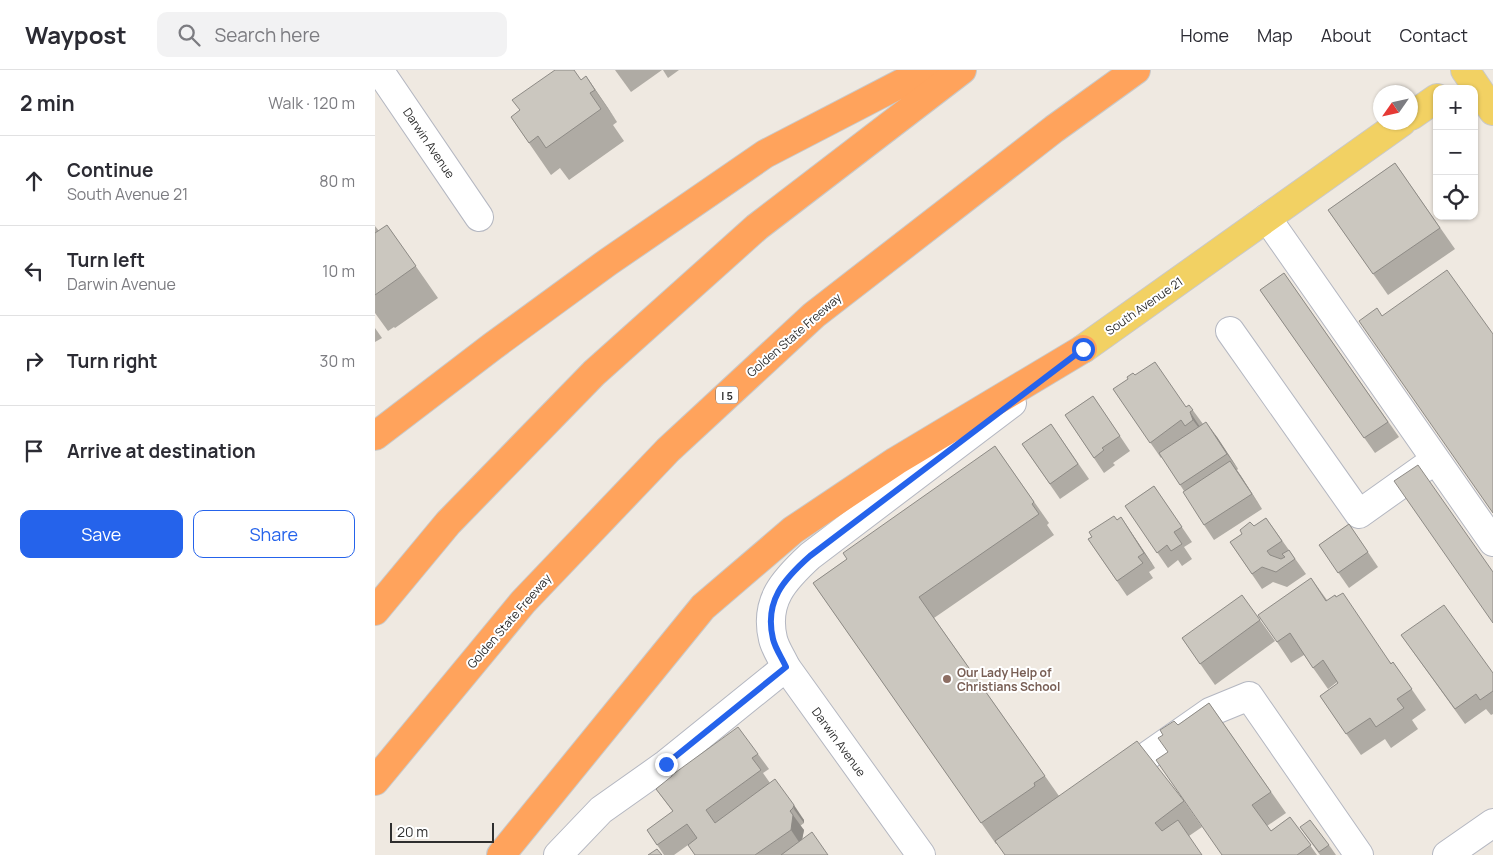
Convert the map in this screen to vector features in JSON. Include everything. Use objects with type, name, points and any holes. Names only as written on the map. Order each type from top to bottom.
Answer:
[{"type":"highway","points":[[375,436],[493,346],[608,262],[765,154],[927,70]]},
{"type":"highway","points":[[375,612],[448,523],[594,373],[757,227],[962,70]]},
{"type":"highway","name":"Golden State Freeway","points":[[375,781],[523,602],[668,450],[813,315],[1055,129],[1136,70]]},
{"type":"highway","points":[[501,855],[703,607],[801,525],[896,462],[1083,349]]},
{"type":"main road","points":[[1465,76],[1493,111]]},
{"type":"main road","points":[[1418,111],[1433,101]]},
{"type":"main road","name":"South Avenue 21","points":[[1083,349],[1391,130]]},
{"type":"street","name":"Darwin Avenue","points":[[379,70],[479,217]]},
{"type":"street","points":[[1267,218],[1493,542]]},
{"type":"street","points":[[1230,331],[1359,514],[1436,460]]},
{"type":"street","name":"South Avenue 21","points":[[771,622],[776,594],[788,576],[810,556],[1083,349]]},
{"type":"street","name":"Darwin Avenue","points":[[771,622],[773,641],[786,667],[921,855]]},
{"type":"street","points":[[561,854],[601,810],[666,764],[786,667]]},
{"type":"street","points":[[1096,792],[1210,712],[1249,696],[1359,855]]},
{"type":"street","points":[[1447,855],[1493,823]]},
{"type":"building","points":[[555,70],[574,70],[581,80],[586,76],[595,90],[590,93],[601,109],[546,148],[538,136],[529,143],[511,117],[520,110],[512,100]]},
{"type":"building","points":[[1395,163],[1440,228],[1373,274],[1328,210]]},
{"type":"building","points":[[387,225],[416,266],[375,295],[375,233]]},
{"type":"building","points":[[1447,270],[1493,334],[1493,513],[1359,321],[1377,308],[1382,316]]},
{"type":"building","points":[[1284,273],[1388,422],[1364,438],[1260,290]]},
{"type":"building","points":[[1155,362],[1186,407],[1189,405],[1193,410],[1190,412],[1193,420],[1185,426],[1181,420],[1150,443],[1113,389],[1128,379],[1127,377],[1133,373],[1135,375]]},
{"type":"building","points":[[1093,396],[1120,436],[1102,448],[1104,450],[1094,458],[1065,415]]},
{"type":"building","points":[[1206,422],[1227,454],[1180,485],[1159,453]]},
{"type":"building","points":[[1051,424],[1078,464],[1050,484],[1022,444]]},
{"type":"building","points":[[995,446],[1034,502],[1032,504],[1039,514],[919,597],[1045,776],[1034,783],[1035,786],[981,823],[813,583],[847,559],[843,553]]},
{"type":"building","points":[[1230,461],[1252,494],[1204,525],[1183,492]]},
{"type":"building","points":[[1418,465],[1493,572],[1493,623],[1394,481]]},
{"type":"building","points":[[1154,486],[1182,527],[1174,532],[1182,544],[1171,551],[1167,545],[1157,553],[1125,506]]},
{"type":"building","points":[[1114,516],[1117,520],[1121,517],[1144,553],[1138,557],[1143,563],[1117,581],[1088,539],[1092,537],[1089,532]]},
{"type":"building","points":[[1266,518],[1282,541],[1267,551],[1270,555],[1281,559],[1285,557],[1282,554],[1289,550],[1295,559],[1276,572],[1262,567],[1252,574],[1230,542],[1242,534],[1240,530],[1250,522],[1254,526]]},
{"type":"building","points":[[1349,524],[1368,552],[1338,573],[1319,545]]},
{"type":"building","points":[[1311,578],[1326,601],[1335,595],[1336,597],[1343,593],[1391,664],[1393,662],[1412,689],[1397,699],[1404,708],[1376,727],[1370,718],[1346,734],[1320,696],[1338,683],[1323,660],[1313,668],[1290,633],[1277,642],[1258,615]]},
{"type":"building","points":[[1242,595],[1260,620],[1200,664],[1182,638]]},
{"type":"building","points":[[1444,605],[1493,673],[1493,691],[1480,700],[1476,694],[1455,709],[1401,635]]},
{"type":"building","points":[[1209,703],[1271,792],[1252,805],[1271,831],[1290,817],[1311,845],[1297,855],[1222,855],[1156,760],[1168,752],[1158,738],[1163,735],[1160,730],[1174,721],[1178,725]]},
{"type":"building","points":[[738,727],[758,754],[752,758],[761,770],[706,810],[715,823],[775,779],[794,805],[790,811],[793,815],[791,830],[755,855],[695,855],[688,845],[697,838],[687,824],[657,845],[647,830],[673,811],[656,789],[672,775]]},
{"type":"building","points":[[1137,741],[1184,801],[1155,823],[1162,831],[1178,820],[1202,855],[1005,855],[995,841]]},
{"type":"building","points":[[1310,820],[1329,845],[1319,852],[1300,827]]},
{"type":"building","points":[[812,832],[828,855],[781,855]]},
{"type":"building","points":[[657,849],[662,855],[648,855]]},
{"type":"place","name":"Our Lady Help of Christians School","points":[[947,679]]},
{"type":"route","points":[[666,764],[786,667],[773,641],[771,622],[776,594],[788,576],[810,556],[1083,349]]}]
